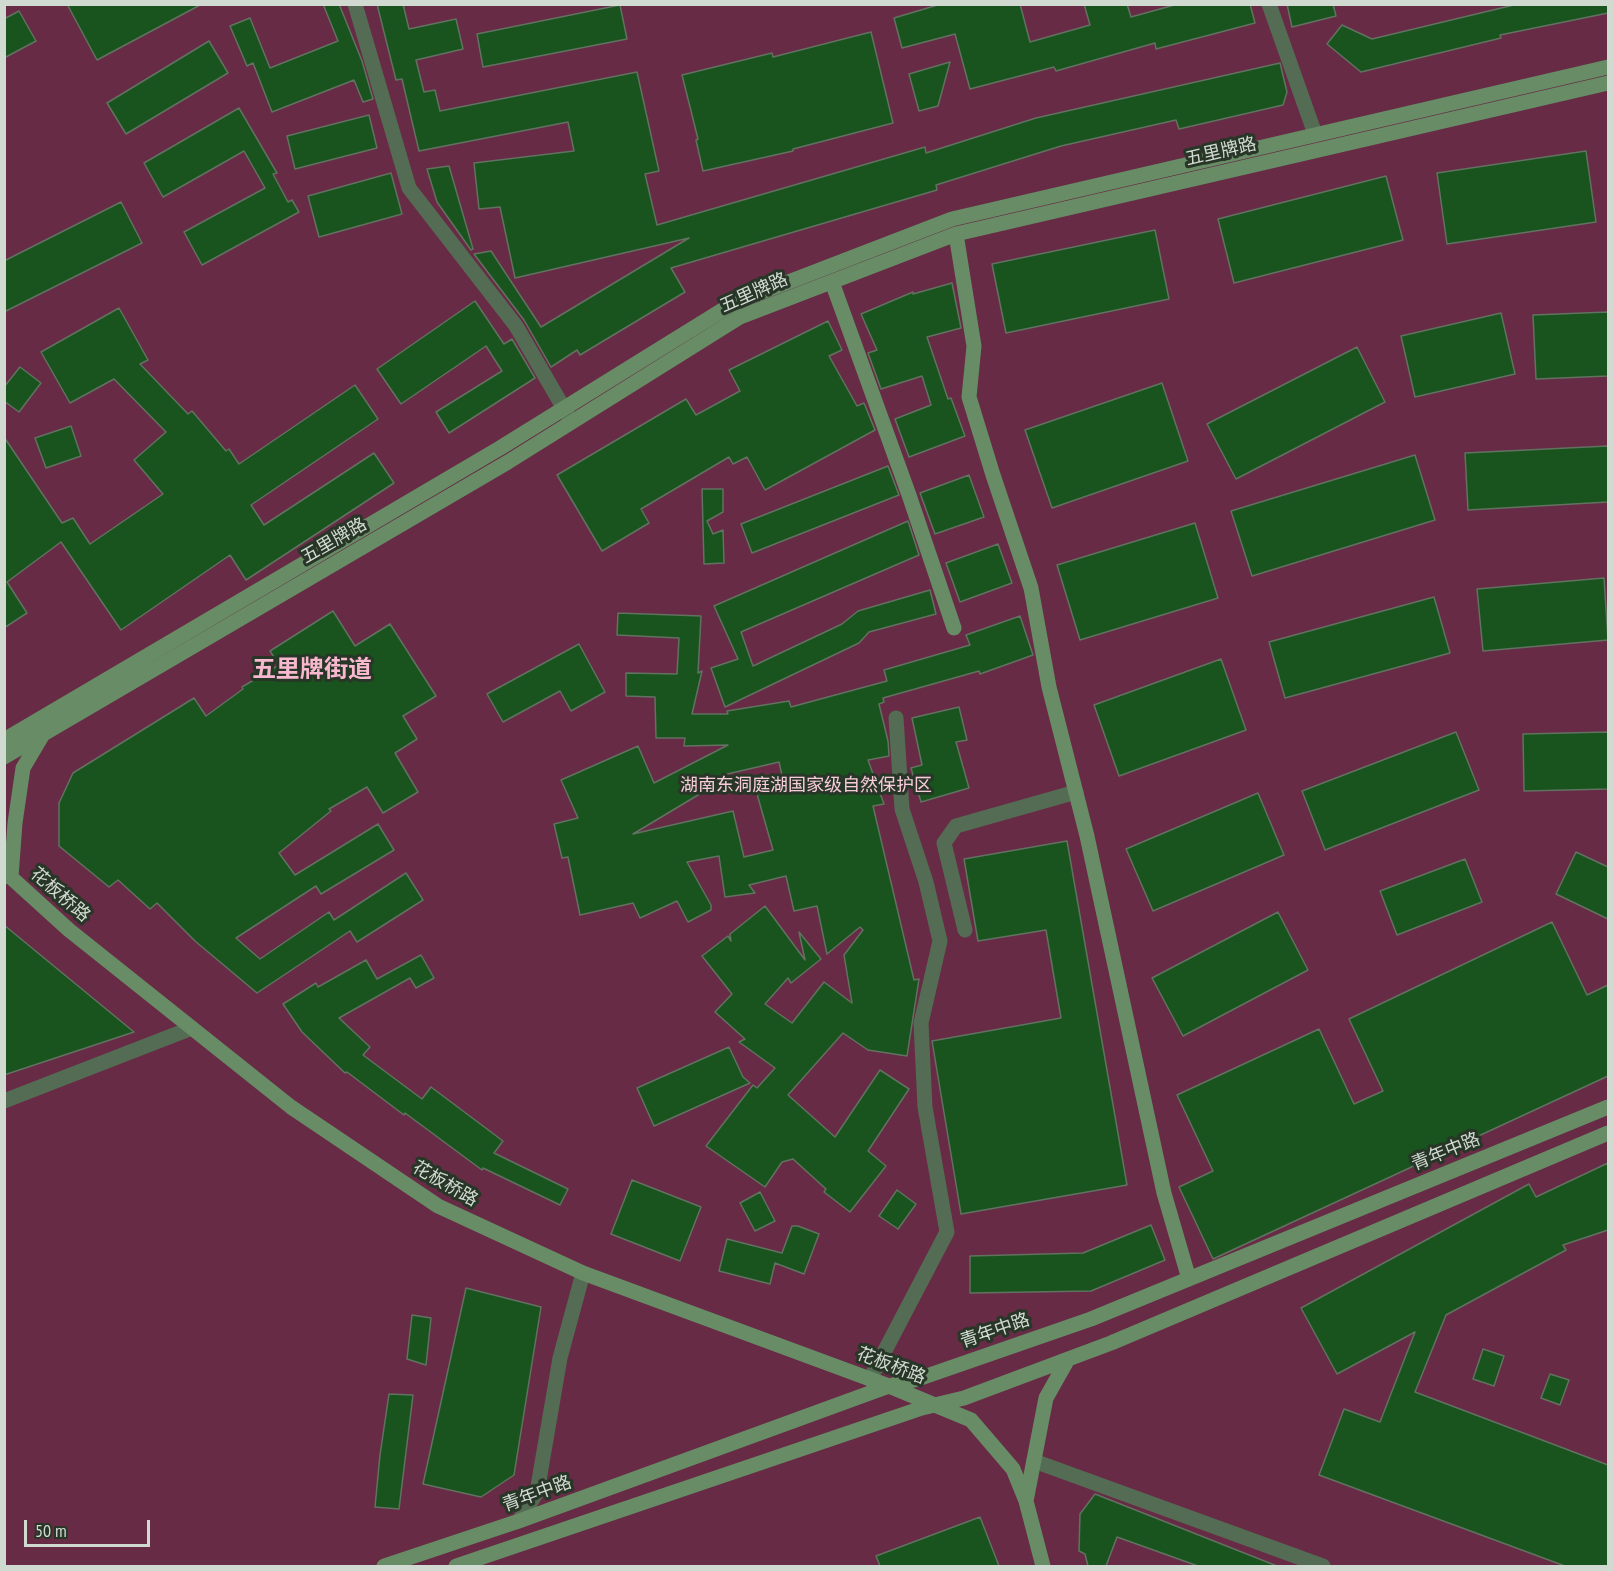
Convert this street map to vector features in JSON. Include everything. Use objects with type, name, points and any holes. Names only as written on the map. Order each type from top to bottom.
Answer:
[{"type":"main road","name":"五里牌路","points":[[4,757],[508,462],[568,415],[734,303],[952,219],[1608,67]]},
{"type":"main road","name":"五里牌路","points":[[9,734],[500,448],[568,415],[741,317],[956,234],[1608,83]]},
{"type":"main road","points":[[956,234],[974,346],[969,398],[1030,588],[1049,687],[1088,836],[1164,1193],[1189,1279]]},
{"type":"main road","points":[[832,282],[954,628]]},
{"type":"main road","points":[[6,874],[23,768],[43,735]]},
{"type":"main road","name":"花板桥路","points":[[6,874],[69,930],[291,1107],[438,1206],[583,1273],[889,1386],[971,1420],[1013,1469],[1026,1501],[1043,1566]]},
{"type":"main road","name":"青年中路","points":[[384,1566],[519,1521],[889,1386],[918,1379],[1091,1319],[1608,1107]]},
{"type":"main road","points":[[456,1566],[922,1408],[964,1398],[1111,1343],[1608,1133]]},
{"type":"main road","points":[[1026,1501],[1046,1398],[1068,1359]]},
{"type":"street","points":[[355,4],[409,188],[516,326],[568,415]]},
{"type":"street","points":[[1269,4],[1315,134]]},
{"type":"street","points":[[870,1379],[947,1232],[925,1107],[921,1023],[940,941],[926,882],[902,809],[896,718]]},
{"type":"street","points":[[965,930],[944,843],[956,826],[1076,792]]},
{"type":"street","points":[[4,1101],[192,1028]]},
{"type":"street","points":[[519,1521],[537,1492],[560,1358],[583,1273]]},
{"type":"street","points":[[1034,1461],[1323,1566]]},
{"type":"green space","name":"湖南东洞庭湖国家级自然保护区","points":[[5,5],[1608,5],[1608,1566],[5,1566]]},
{"type":"building","points":[[67,4],[202,4],[97,60]]},
{"type":"building","points":[[323,4],[339,4],[362,61],[373,99],[363,102],[354,80],[272,112],[253,63],[247,66],[230,26],[250,18],[270,68],[338,41]]},
{"type":"building","points":[[377,4],[403,4],[409,29],[456,19],[463,49],[416,60],[424,92],[435,90],[440,111],[637,72],[659,171],[645,174],[657,225],[925,147],[926,153],[1036,118],[1280,63],[1287,92],[1283,105],[1179,129],[1176,120],[1061,146],[936,185],[937,190],[671,268],[685,292],[580,355],[577,350],[551,367],[524,320],[474,254],[491,251],[541,327],[689,238],[515,278],[500,207],[479,209],[474,163],[574,151],[568,122],[419,151],[402,79],[396,80]]},
{"type":"building","points":[[941,4],[1020,4],[1030,42],[1090,25],[1084,4],[1127,4],[1131,17],[1178,4],[1250,4],[1255,23],[1156,49],[1155,43],[1056,71],[1054,67],[970,89],[955,34],[902,48],[894,18]]},
{"type":"building","points":[[1287,4],[1333,4],[1336,16],[1292,27]]},
{"type":"building","points":[[1518,4],[1608,4],[1608,13],[1500,35],[1501,38],[1361,72],[1327,44],[1342,25],[1372,39]]},
{"type":"building","points":[[620,5],[627,39],[483,67],[477,34]]},
{"type":"building","points":[[19,11],[36,41],[4,58],[4,19]]},
{"type":"building","points":[[871,32],[893,123],[793,149],[793,151],[703,171],[696,140],[698,139],[682,75],[772,53],[773,57]]},
{"type":"building","points":[[209,41],[228,73],[126,134],[107,103]]},
{"type":"building","points":[[950,62],[938,106],[919,111],[909,74]]},
{"type":"building","points":[[239,108],[277,173],[273,174],[288,202],[292,200],[299,212],[202,265],[184,232],[265,188],[244,151],[163,197],[144,163]]},
{"type":"building","points":[[369,115],[377,148],[295,169],[287,136]]},
{"type":"building","points":[[1586,151],[1596,222],[1447,244],[1437,173]]},
{"type":"building","points":[[449,166],[473,249],[471,250],[437,202],[427,169]]},
{"type":"building","points":[[391,173],[402,214],[319,237],[308,196]]},
{"type":"building","points":[[1386,176],[1403,240],[1234,283],[1218,219]]},
{"type":"building","points":[[121,202],[142,243],[4,312],[4,261]]},
{"type":"building","points":[[1155,230],[1169,299],[1006,333],[992,264]]},
{"type":"building","points":[[952,283],[961,328],[927,337],[948,399],[951,398],[965,436],[909,457],[895,419],[931,405],[922,376],[881,389],[868,353],[877,350],[861,314],[913,292],[913,294]]},
{"type":"building","points":[[475,301],[504,344],[512,339],[535,378],[449,433],[436,412],[502,371],[486,346],[401,404],[377,369]]},
{"type":"building","points":[[119,308],[148,360],[140,364],[188,414],[192,411],[226,451],[229,449],[239,464],[355,385],[378,419],[251,505],[264,525],[374,453],[394,483],[246,580],[230,555],[121,630],[61,542],[7,582],[27,613],[4,628],[4,437],[62,523],[73,518],[90,544],[163,494],[134,460],[166,432],[114,379],[70,403],[41,352]]},
{"type":"building","points":[[1608,312],[1608,376],[1536,379],[1533,315]]},
{"type":"building","points":[[1501,313],[1515,374],[1415,397],[1401,336]]},
{"type":"building","points":[[828,321],[842,350],[829,356],[857,406],[864,403],[875,430],[765,490],[747,457],[733,464],[729,457],[641,509],[649,523],[602,551],[557,475],[686,399],[696,415],[740,391],[729,370]]},
{"type":"building","points":[[1357,347],[1385,402],[1236,479],[1207,424]]},
{"type":"building","points":[[20,367],[41,383],[19,412],[4,401],[4,387]]},
{"type":"building","points":[[1162,383],[1188,461],[1052,508],[1025,430]]},
{"type":"building","points":[[71,426],[81,456],[46,468],[35,438]]},
{"type":"building","points":[[1608,446],[1608,502],[1468,510],[1465,453]]},
{"type":"building","points":[[1415,455],[1435,520],[1252,576],[1231,511]]},
{"type":"building","points":[[888,466],[899,495],[752,553],[741,524]]},
{"type":"building","points":[[969,475],[984,517],[935,534],[920,493]]},
{"type":"building","points":[[702,489],[723,489],[723,512],[707,521],[713,534],[723,530],[724,563],[704,564]]},
{"type":"building","points":[[908,521],[919,555],[741,632],[753,666],[842,624],[858,611],[930,590],[936,614],[869,632],[859,643],[725,707],[711,668],[738,659],[714,606]]},
{"type":"building","points":[[1195,523],[1218,598],[1080,640],[1057,565]]},
{"type":"building","points":[[998,544],[1012,583],[960,602],[946,563]]},
{"type":"building","points":[[1604,578],[1608,640],[1483,651],[1477,589]]},
{"type":"building","points":[[1434,597],[1450,653],[1285,698],[1269,642]]},
{"type":"building","points":[[333,611],[355,646],[390,624],[436,696],[403,716],[417,739],[395,753],[418,792],[383,813],[367,787],[329,809],[331,811],[279,853],[295,875],[378,824],[394,850],[321,894],[316,886],[236,938],[260,959],[329,912],[334,920],[406,873],[423,900],[357,942],[350,931],[257,993],[195,941],[157,903],[150,909],[118,880],[109,887],[59,846],[59,803],[73,773],[194,698],[206,716],[243,689],[242,687],[279,665],[270,651]]},
{"type":"building","points":[[618,613],[701,616],[698,673],[702,671],[692,714],[728,714],[727,711],[789,701],[791,707],[887,681],[884,670],[970,645],[966,635],[1020,616],[1033,655],[980,674],[979,671],[883,698],[884,702],[879,704],[888,741],[889,756],[868,760],[884,804],[873,806],[914,980],[919,979],[907,1056],[868,1050],[843,1033],[788,1095],[835,1137],[880,1070],[909,1089],[868,1151],[886,1166],[850,1212],[824,1192],[826,1189],[793,1159],[782,1162],[765,1187],[706,1146],[753,1085],[757,1088],[775,1068],[739,1042],[745,1039],[715,1012],[732,994],[702,956],[728,936],[731,941],[730,934],[765,906],[805,960],[799,932],[821,959],[791,983],[788,978],[765,1004],[792,1023],[824,982],[852,1003],[844,955],[863,930],[860,927],[827,954],[817,906],[794,911],[786,876],[749,885],[755,893],[725,897],[719,856],[687,862],[711,905],[711,910],[688,922],[677,901],[640,918],[633,903],[580,915],[568,857],[562,858],[554,824],[578,818],[561,780],[638,746],[654,783],[728,745],[684,746],[685,738],[656,738],[655,697],[626,696],[626,673],[677,674],[679,638],[617,635]],"holes":[[[779,762],[785,789],[757,794],[773,850],[744,857],[733,811],[633,834],[703,792],[697,781]]]},
{"type":"building","points":[[579,644],[605,692],[571,711],[560,691],[503,722],[487,694]]},
{"type":"building","points":[[1221,659],[1246,730],[1119,776],[1094,705]]},
{"type":"building","points":[[959,707],[967,740],[956,742],[969,788],[921,802],[911,768],[922,765],[912,718]]},
{"type":"building","points":[[1456,732],[1479,790],[1325,850],[1302,791]]},
{"type":"building","points":[[1608,732],[1608,789],[1524,791],[1523,734]]},
{"type":"building","points":[[1258,793],[1284,855],[1153,911],[1126,849]]},
{"type":"building","points":[[1067,841],[1127,1185],[961,1214],[932,1041],[1061,1018],[1046,930],[978,941],[964,859]]},
{"type":"building","points":[[1576,852],[1608,867],[1608,919],[1556,894]]},
{"type":"building","points":[[1465,859],[1482,902],[1397,935],[1380,891]]},
{"type":"building","points":[[1278,912],[1308,970],[1183,1036],[1152,978]]},
{"type":"building","points":[[1552,922],[1587,995],[1608,985],[1608,1076],[1213,1259],[1179,1187],[1213,1171],[1177,1095],[1319,1029],[1354,1104],[1383,1091],[1349,1019]]},
{"type":"building","points":[[4,925],[134,1032],[4,1075]]},
{"type":"building","points":[[421,955],[434,978],[416,988],[410,978],[339,1018],[370,1047],[363,1055],[422,1099],[431,1087],[503,1141],[494,1153],[568,1189],[560,1205],[483,1168],[482,1170],[405,1113],[404,1115],[347,1072],[345,1073],[302,1032],[283,1004],[316,983],[318,987],[366,960],[377,979]]},
{"type":"building","points":[[729,1047],[743,1077],[750,1083],[654,1126],[637,1088]]},
{"type":"building","points":[[1608,1163],[1608,1230],[1563,1245],[1566,1250],[1446,1315],[1415,1392],[1608,1465],[1608,1566],[1565,1566],[1319,1475],[1344,1409],[1380,1422],[1415,1332],[1337,1374],[1301,1308],[1529,1184],[1536,1197]]},
{"type":"building","points":[[632,1180],[701,1207],[680,1261],[611,1234]]},
{"type":"building","points":[[897,1190],[916,1204],[898,1229],[879,1216]]},
{"type":"building","points":[[760,1192],[775,1221],[755,1231],[740,1203]]},
{"type":"building","points":[[1151,1225],[1165,1260],[1091,1291],[970,1293],[970,1256],[1083,1253]]},
{"type":"building","points":[[792,1226],[819,1234],[804,1274],[775,1263],[770,1284],[719,1271],[727,1239],[782,1253]]},
{"type":"building","points":[[466,1288],[541,1307],[514,1475],[481,1497],[423,1484]]},
{"type":"building","points":[[412,1315],[431,1318],[426,1365],[407,1359]]},
{"type":"building","points":[[1483,1349],[1504,1356],[1494,1386],[1473,1379]]},
{"type":"building","points":[[1550,1374],[1569,1380],[1560,1405],[1541,1398]]},
{"type":"building","points":[[389,1394],[413,1395],[399,1509],[375,1507]]},
{"type":"building","points":[[1095,1494],[1277,1566],[1198,1566],[1117,1537],[1106,1566],[1088,1566],[1085,1554],[1079,1551],[1080,1514]]},
{"type":"building","points":[[980,1517],[999,1566],[880,1566],[876,1556]]},
{"type":"district","name":"五里牌街道","points":[[312,670]]}]
